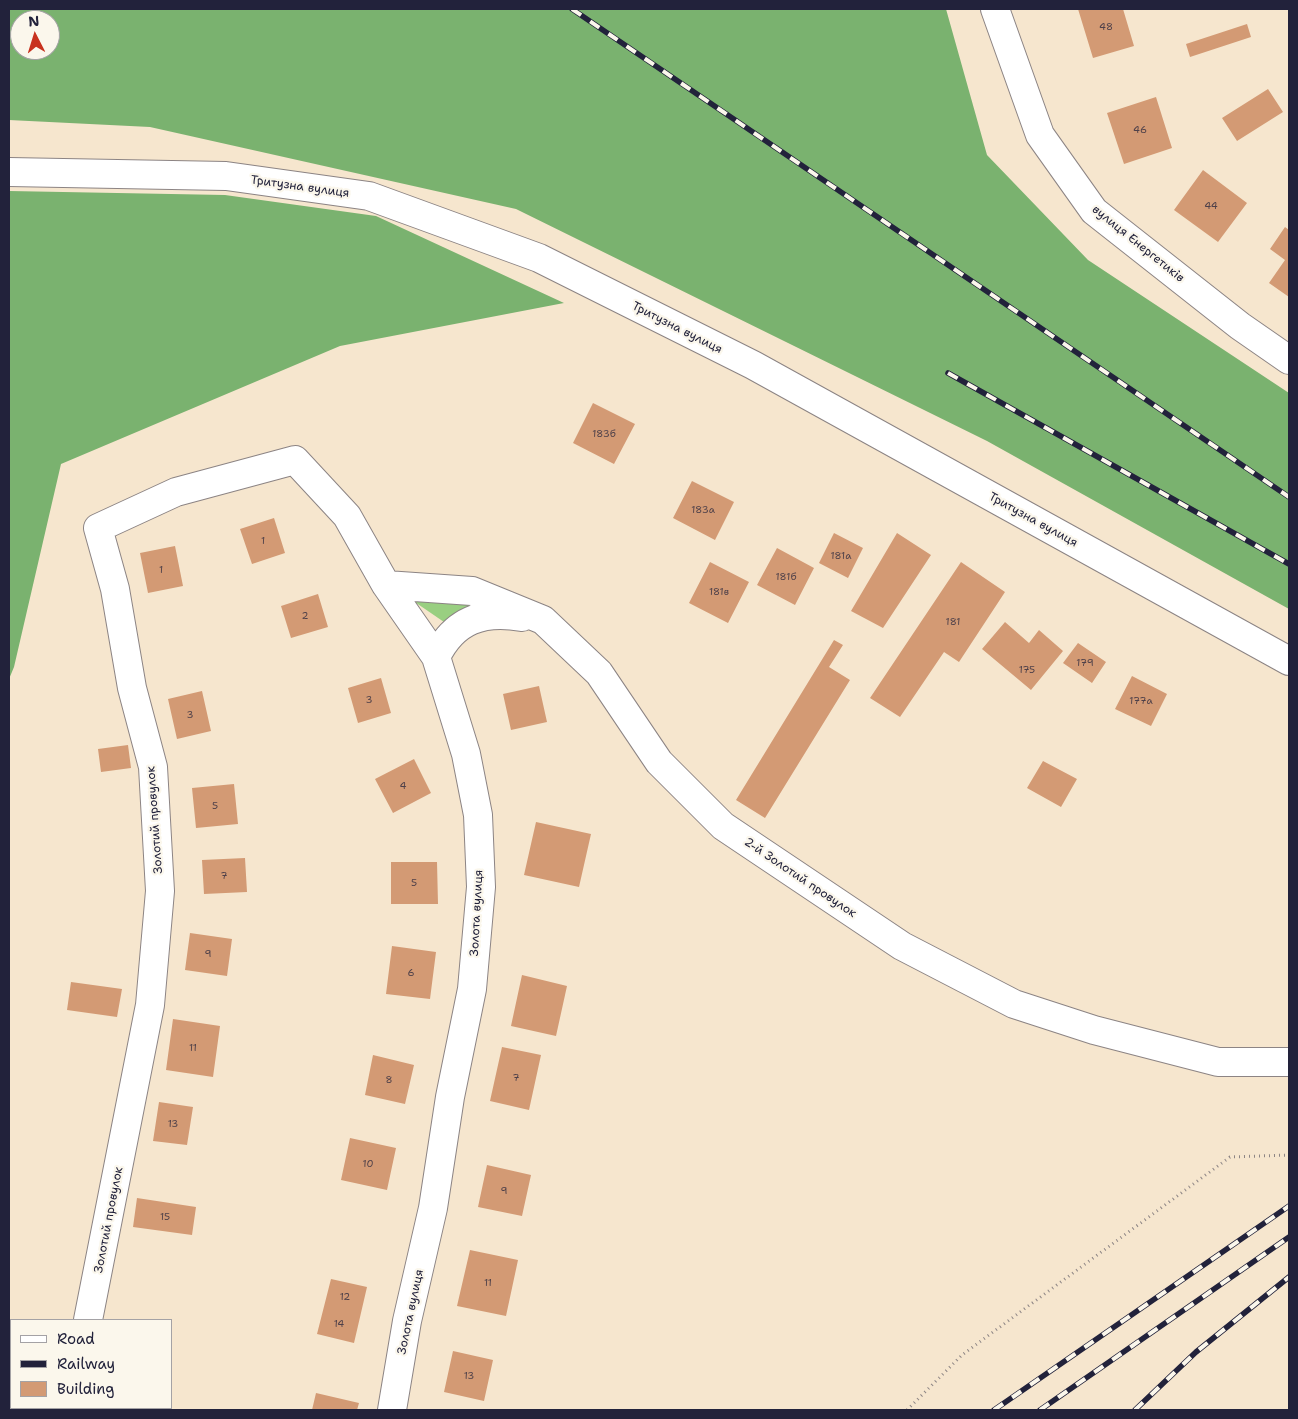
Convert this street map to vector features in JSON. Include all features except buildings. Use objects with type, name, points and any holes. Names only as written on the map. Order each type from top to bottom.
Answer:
[{"type":"street","name":"вулиця Енергетиків","points":[[995,9],[1040,135],[1094,211],[1240,326],[1289,360]]},
{"type":"street","name":"Тритузна вулиця","points":[[9,172],[226,176],[369,196],[539,258],[753,366],[1289,661]]},
{"type":"street","name":"Золота вулиця","points":[[295,460],[347,516],[386,585],[436,657],[468,762],[478,815],[481,887],[472,989],[450,1097],[433,1208],[407,1321],[392,1410]]},
{"type":"street","name":"Золотий провулок","points":[[88,1319],[150,1005],[160,891],[153,767],[132,688],[115,589],[98,528],[176,492],[295,460]]},
{"type":"street","name":"2-й Золотий провулок","points":[[386,585],[472,591],[543,620],[599,673],[659,762],[723,826],[902,946],[1014,1004],[1094,1030],[1218,1062],[1289,1062]]},
{"type":"street","points":[[436,657],[444,639],[467,620],[501,613],[543,620]]},
{"type":"path","points":[[908,1410],[962,1355],[1230,1157],[1289,1155]]},
{"type":"green space","points":[[9,9],[946,9],[987,155],[1088,260],[1289,393],[1289,609],[987,441],[516,209],[150,127],[9,120]]},
{"type":"green space","points":[[9,191],[225,195],[376,216],[564,303],[340,346],[61,464],[14,667],[9,679]]},
{"type":"green space","points":[[406,596],[492,607],[444,622]]},
{"type":"railway","points":[[572,9],[1289,497]]},
{"type":"railway","points":[[948,373],[1289,564]]},
{"type":"railway","points":[[994,1410],[1289,1206]]},
{"type":"railway","points":[[1040,1410],[1289,1237]]},
{"type":"railway","points":[[1135,1410],[1196,1352],[1289,1277]]}]
